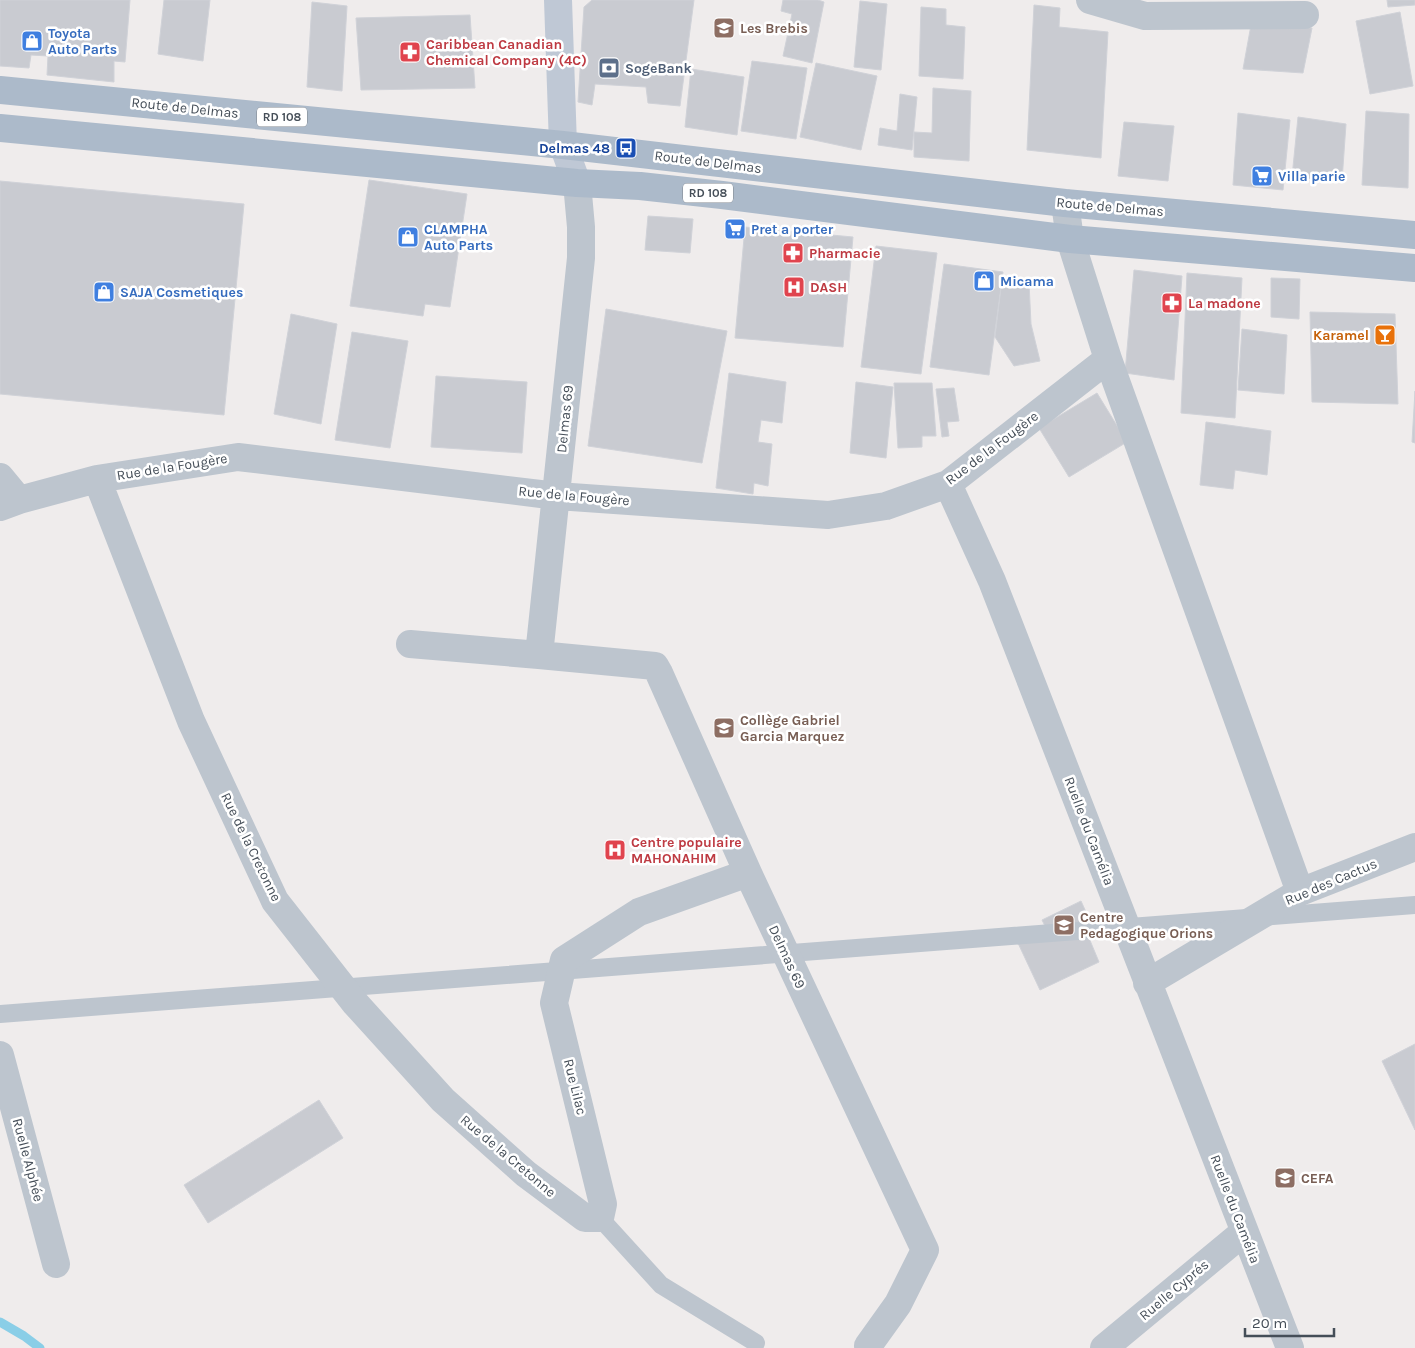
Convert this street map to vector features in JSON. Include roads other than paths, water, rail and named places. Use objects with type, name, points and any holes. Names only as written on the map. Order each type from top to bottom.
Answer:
[{"type":"main road","name":"Route de Delmas","points":[[0,90],[563,145],[1066,203],[1415,235]]},
{"type":"main road","name":"RD 108","points":[[0,128],[577,183],[640,186],[1070,239],[1415,268]]},
{"type":"street","points":[[558,0],[563,145],[577,183]]},
{"type":"street","points":[[1090,0],[1145,16],[1305,15]]},
{"type":"street","name":"Delmas 69","points":[[539,656],[581,258],[581,227],[577,183]]},
{"type":"street","points":[[1066,203],[1070,239],[1108,358],[1300,892]]},
{"type":"street","name":"Rue de la Fougère","points":[[9,504],[97,479],[238,457],[557,496],[828,515],[886,506],[948,484],[1108,358]]},
{"type":"street","points":[[0,477],[9,504]]},
{"type":"street","name":"Rue de la Cretonne","points":[[97,479],[191,721],[275,901],[355,1003],[442,1100],[526,1174],[585,1218],[600,1218]]},
{"type":"street","name":"Ruelle du Camélia","points":[[948,484],[992,580],[1290,1348]]},
{"type":"street","name":"Delmas 69","points":[[410,644],[655,666],[748,873],[925,1250],[898,1304],[868,1346]]},
{"type":"street","name":"Rue des Cactus","points":[[1147,983],[1300,892],[1415,847]]},
{"type":"street","name":"Rue Lilac","points":[[600,1218],[603,1204],[554,1003],[564,960],[640,912],[748,873]]},
{"type":"street","name":"Ruelle Alphée","points":[[0,1056],[56,1264]]},
{"type":"street","name":"Ruelle Cyprés","points":[[1104,1348],[1244,1232]]},
{"type":"lane","points":[[0,1014],[1415,905]]},
{"type":"lane","points":[[600,1218],[661,1285],[756,1343]]},
{"type":"waterway","points":[[0,1322],[40,1348]]},
{"type":"place","name":"Les Brebis","points":[[724,28]]},
{"type":"place","name":"Toyota Auto Parts","points":[[32,41]]},
{"type":"place","name":"Caribbean Canadian Chemical Company (4C)","points":[[410,52]]},
{"type":"place","name":"SogeBank","points":[[609,68]]},
{"type":"place","name":"Delmas 48","points":[[626,148]]},
{"type":"place","name":"Villa parie","points":[[1262,176]]},
{"type":"place","name":"Pret a porter","points":[[735,229]]},
{"type":"place","name":"CLAMPHA Auto Parts","points":[[408,237]]},
{"type":"place","name":"Pharmacie","points":[[793,253]]},
{"type":"place","name":"Micama","points":[[984,281]]},
{"type":"place","name":"DASH","points":[[794,287]]},
{"type":"place","name":"SAJA Cosmetiques","points":[[104,292]]},
{"type":"place","name":"La madone","points":[[1172,303]]},
{"type":"place","name":"Karamel","points":[[1385,335]]},
{"type":"place","name":"Collège Gabriel Garcia Marquez","points":[[724,728]]},
{"type":"place","name":"Centre populaire MAHONAHIM","points":[[615,850]]},
{"type":"place","name":"Centre Pedagogique Orions","points":[[1064,925]]},
{"type":"place","name":"CEFA","points":[[1285,1178]]}]
